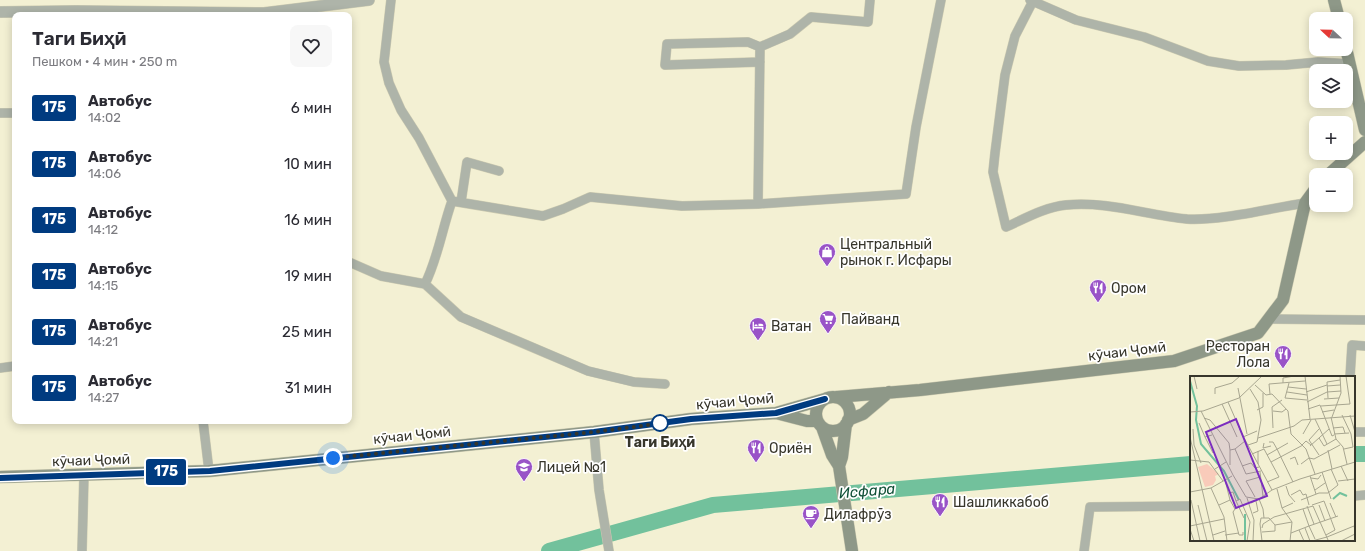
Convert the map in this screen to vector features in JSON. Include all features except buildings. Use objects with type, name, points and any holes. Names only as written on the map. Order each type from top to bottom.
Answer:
[{"type":"main road","points":[[1334,0],[1337,12]]},
{"type":"main road","points":[[1348,56],[1350,64]]},
{"type":"main road","points":[[1353,77],[1365,130]]},
{"type":"main road","points":[[1336,168],[1365,142]]},
{"type":"main road","name":"кӯчаи Ҷомӣ","points":[[0,478],[210,471],[594,432],[691,419],[776,413],[831,398],[920,390],[1174,361],[1258,333],[1283,300],[1305,202],[1309,197]]},
{"type":"main road","points":[[776,413],[820,424],[827,430],[838,430],[847,422],[863,414],[889,392]]},
{"type":"main road","points":[[839,470],[849,408],[842,400],[831,398],[821,402],[816,411],[839,470],[852,551]]},
{"type":"street","points":[[274,12],[320,3],[368,0]]},
{"type":"street","points":[[390,0],[384,62],[389,83],[401,110],[457,202]]},
{"type":"street","points":[[760,62],[665,65],[666,44],[748,42],[760,47],[790,34],[812,18],[868,22],[870,0]]},
{"type":"street","points":[[457,202],[543,216],[563,210],[590,197],[682,206],[758,204],[906,194],[916,127],[941,0]]},
{"type":"street","points":[[1305,202],[1227,216],[1188,219],[1111,205],[1065,205],[1040,212],[1006,227],[993,172],[1005,76],[1015,36],[1032,1],[1076,20],[1144,37],[1208,61],[1239,66],[1286,65],[1318,62],[1350,64]]},
{"type":"street","points":[[0,12],[12,12]]},
{"type":"street","points":[[758,204],[760,47]]},
{"type":"street","points":[[0,113],[12,113]]},
{"type":"street","points":[[425,284],[435,264],[444,223],[457,202],[467,162],[499,171]]},
{"type":"street","points":[[352,263],[381,276],[425,284],[461,317],[588,371],[634,382],[665,384]]},
{"type":"street","points":[[1268,319],[1365,320]]},
{"type":"street","points":[[1350,376],[1352,346],[1365,346]]},
{"type":"street","points":[[0,368],[12,366]]},
{"type":"street","points":[[203,424],[210,471]]},
{"type":"street","points":[[594,432],[599,490],[609,551]]},
{"type":"street","points":[[82,551],[84,475]]},
{"type":"street","points":[[1355,496],[1365,495]]},
{"type":"street","points":[[1084,551],[1090,507],[1190,506]]},
{"type":"waterway","name":"Исфара","points":[[1355,454],[1365,454]]},
{"type":"waterway","name":"Исфара","points":[[549,551],[713,505],[1190,464]]},
{"type":"bus line","name":"175","points":[[0,478],[210,471],[594,432],[691,419],[776,413],[825,399]]},
{"type":"place","name":"Центральный рынок г. Исфары","points":[[827,267]]},
{"type":"place","name":"Ором","points":[[1098,303]]},
{"type":"place","name":"Пайванд","points":[[828,334]]},
{"type":"place","name":"Ватан","points":[[758,341]]},
{"type":"place","name":"Ресторан Лола","points":[[1283,369]]},
{"type":"place","name":"Таги Биҳӣ","points":[[660,423]]},
{"type":"place","name":"Ориён","points":[[756,463]]},
{"type":"place","name":"Лицей №1","points":[[524,482]]},
{"type":"place","name":"Шашликкабоб","points":[[940,517]]},
{"type":"place","name":"Дилафрӯз","points":[[811,529]]},
{"type":"route","points":[[333,458],[594,432],[664,423],[660,423]]}]
